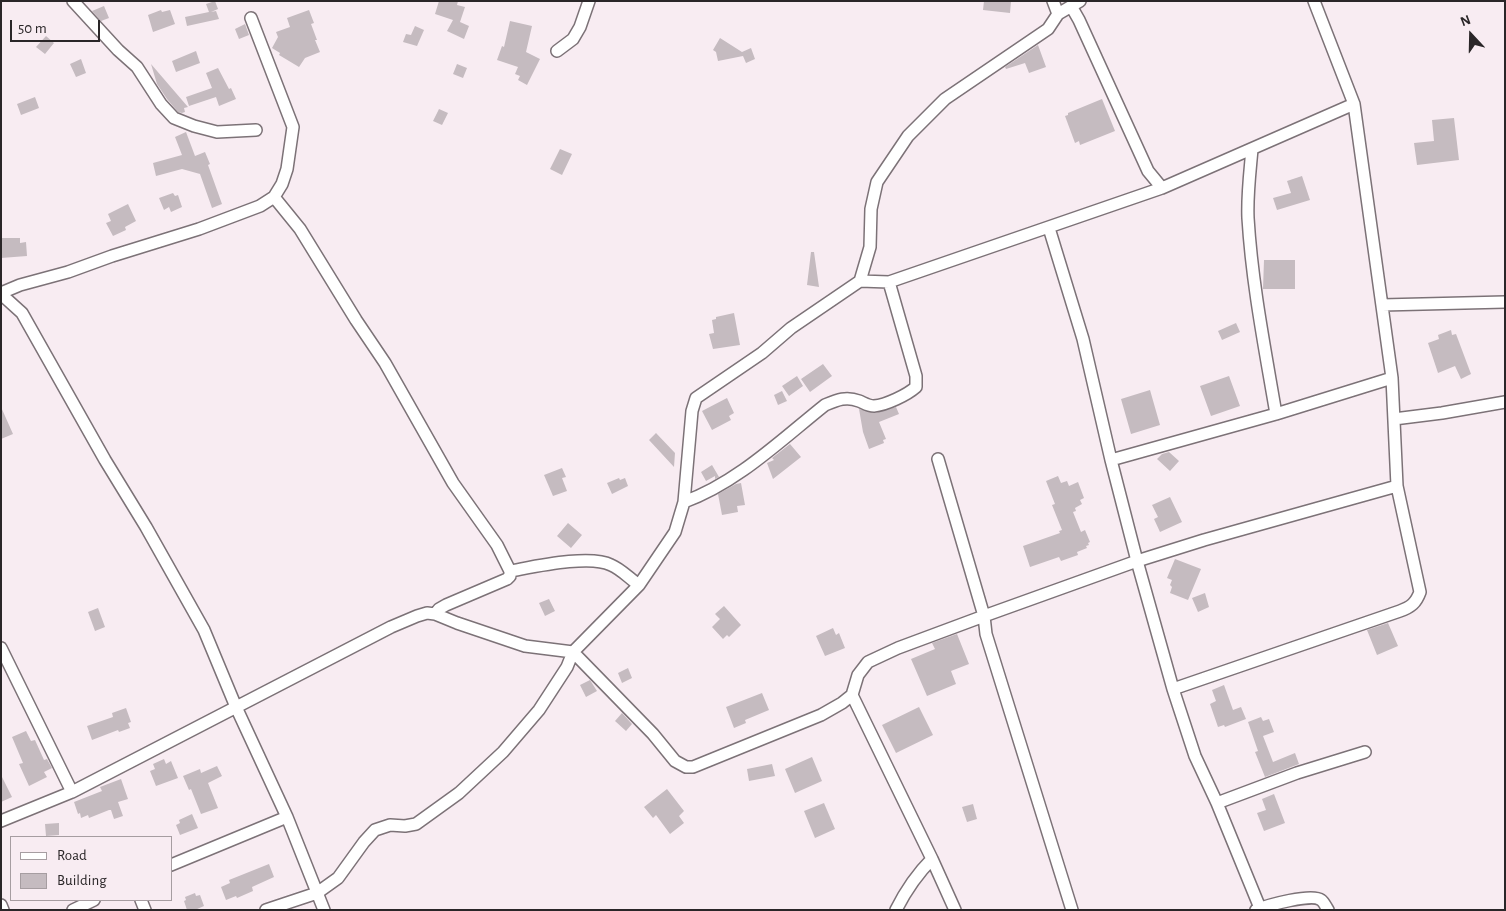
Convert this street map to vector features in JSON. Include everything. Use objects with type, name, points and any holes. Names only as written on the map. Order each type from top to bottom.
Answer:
[{"type":"street","points":[[73,1],[118,50],[137,67],[161,104],[174,118],[217,132],[256,130]]},
{"type":"street","points":[[557,51],[573,39],[580,27],[589,1]]},
{"type":"street","points":[[1052,1],[1058,14]]},
{"type":"street","points":[[1173,689],[1410,607],[1416,601],[1420,592],[1397,486],[1392,378],[1354,104],[1314,1]]},
{"type":"street","points":[[860,281],[870,247],[871,208],[877,182],[908,136],[945,99],[1048,29],[1058,14],[1076,4],[1079,20],[1148,170],[1162,188]]},
{"type":"street","points":[[251,18],[293,127],[287,169],[282,184],[274,197],[260,206],[207,226],[68,272],[20,285],[1,293],[22,313],[204,630],[236,707],[287,817],[324,910]]},
{"type":"street","points":[[266,910],[317,893],[338,878],[375,830],[390,824],[405,826],[416,824],[459,793],[496,759],[539,710],[567,668],[574,652],[639,585],[675,532],[684,502],[692,410],[696,398],[762,353],[791,328],[860,281],[889,282],[1162,188],[1354,104]]},
{"type":"street","points":[[1252,149],[1248,189],[1248,217],[1253,264],[1276,414]]},
{"type":"street","points":[[274,197],[300,229],[384,363],[453,483],[497,545],[510,571],[510,576],[507,579],[439,609],[435,614]]},
{"type":"street","points":[[1049,228],[1083,339],[1137,561],[1173,689],[1195,756],[1216,803],[1258,909],[1302,898],[1315,897],[1322,900],[1328,910]]},
{"type":"street","points":[[684,502],[702,496],[731,478],[825,405],[838,399],[848,398],[874,406],[909,394],[916,387],[916,376],[889,282]]},
{"type":"street","points":[[1382,305],[1505,302]]},
{"type":"street","points":[[1111,460],[1276,414],[1392,378]]},
{"type":"street","points":[[1394,419],[1505,402]]},
{"type":"street","points":[[938,459],[984,616],[986,634],[1072,910]]},
{"type":"street","points":[[1,821],[72,792],[391,627],[428,613],[525,646],[574,652],[653,734],[674,761],[686,767],[693,767],[821,715],[842,703],[852,695],[858,676],[868,662],[984,616],[1137,561],[1204,540],[1397,486]]},
{"type":"street","points":[[510,571],[556,562],[603,562],[611,565],[639,585]]},
{"type":"street","points":[[1,648],[72,792]]},
{"type":"street","points":[[852,695],[955,910]]},
{"type":"street","points":[[1216,803],[1297,773],[1364,752]]},
{"type":"street","points":[[172,865],[287,817]]},
{"type":"street","points":[[896,910],[916,874],[932,859]]},
{"type":"street","points":[[73,910],[92,901]]},
{"type":"street","points":[[1,905],[3,910]]},
{"type":"building","points":[[215,1],[218,9],[211,12],[216,11],[219,19],[187,26],[185,17],[209,12],[206,4]]},
{"type":"building","points":[[439,1],[458,1],[457,5],[465,7],[460,22],[469,26],[464,39],[447,31],[453,20],[435,14]]},
{"type":"building","points":[[984,1],[1011,1],[1010,13],[983,10]]},
{"type":"building","points":[[104,6],[109,18],[101,21],[92,11]]},
{"type":"building","points":[[161,10],[162,12],[170,10],[175,24],[153,32],[148,15]]},
{"type":"building","points":[[309,10],[314,23],[311,24],[317,40],[315,40],[320,52],[305,58],[299,67],[279,55],[280,53],[272,48],[278,37],[276,32],[290,27],[287,18]]},
{"type":"building","points":[[510,21],[532,26],[526,52],[540,59],[527,85],[518,80],[520,76],[515,74],[518,67],[497,60],[502,46],[504,47]]},
{"type":"building","points":[[245,24],[249,35],[239,39],[235,29]]},
{"type":"building","points":[[415,26],[424,30],[417,46],[403,42],[406,34],[411,35]]},
{"type":"building","points":[[46,36],[54,43],[45,54],[36,47]]},
{"type":"building","points":[[720,38],[742,52],[751,48],[755,59],[746,63],[743,56],[718,61],[716,52],[713,50]]},
{"type":"building","points":[[1038,45],[1046,67],[1029,73],[1025,63],[1006,69],[1005,67]]},
{"type":"building","points":[[196,51],[200,63],[176,72],[172,61]]},
{"type":"building","points":[[81,59],[86,73],[76,77],[70,64]]},
{"type":"building","points":[[151,64],[188,107],[184,108],[185,112],[178,112],[167,99],[157,84]]},
{"type":"building","points":[[457,64],[467,68],[463,78],[453,74]]},
{"type":"building","points":[[218,68],[236,99],[219,106],[216,97],[189,106],[186,97],[212,88],[206,73]]},
{"type":"building","points":[[35,97],[39,108],[21,115],[17,104]]},
{"type":"building","points":[[1102,99],[1115,131],[1080,145],[1079,141],[1075,143],[1065,116]]},
{"type":"building","points":[[439,109],[448,113],[442,125],[433,121]]},
{"type":"building","points":[[1454,118],[1459,160],[1417,165],[1414,143],[1434,141],[1432,120]]},
{"type":"building","points":[[186,132],[195,156],[205,152],[222,204],[212,208],[200,174],[182,169],[156,176],[153,163],[182,155],[175,137]]},
{"type":"building","points":[[560,149],[572,154],[562,175],[550,169]]},
{"type":"building","points":[[1302,176],[1310,200],[1277,210],[1273,198],[1291,193],[1287,181]]},
{"type":"building","points":[[173,193],[175,196],[178,195],[182,207],[171,212],[169,207],[164,210],[159,198]]},
{"type":"building","points":[[128,204],[136,221],[125,227],[126,230],[113,236],[106,223],[111,221],[108,214]]},
{"type":"building","points":[[1,238],[20,238],[20,243],[26,242],[27,256],[1,258]]},
{"type":"building","points":[[811,252],[814,252],[819,287],[807,285]]},
{"type":"building","points":[[1264,260],[1295,260],[1295,289],[1263,289]]},
{"type":"building","points":[[734,313],[740,345],[713,349],[709,334],[714,333],[712,320],[716,319],[716,317]]},
{"type":"building","points":[[1236,323],[1240,332],[1222,340],[1218,331]]},
{"type":"building","points":[[1451,330],[1452,335],[1456,334],[1471,374],[1461,379],[1455,366],[1438,373],[1428,343],[1439,339],[1438,335]]},
{"type":"building","points":[[823,364],[832,376],[810,392],[801,379]]},
{"type":"building","points":[[797,376],[803,386],[789,396],[782,386]]},
{"type":"building","points":[[1229,376],[1240,406],[1211,416],[1200,386]]},
{"type":"building","points":[[1150,390],[1160,425],[1131,434],[1121,399]]},
{"type":"building","points":[[782,391],[787,401],[778,405],[774,395]]},
{"type":"building","points":[[727,398],[734,413],[729,416],[731,420],[712,430],[702,411]]},
{"type":"building","points":[[1,407],[13,434],[1,439]]},
{"type":"building","points":[[896,407],[899,414],[879,422],[886,439],[883,440],[884,443],[869,449],[863,432],[859,409],[875,413]]},
{"type":"building","points":[[656,433],[675,453],[674,467],[649,440]]},
{"type":"building","points":[[790,444],[801,457],[773,479],[767,463],[774,460],[772,458]]},
{"type":"building","points":[[1169,452],[1179,461],[1170,471],[1157,459],[1162,454]]},
{"type":"building","points":[[712,465],[719,477],[715,479],[715,476],[706,481],[701,472]]},
{"type":"building","points":[[562,468],[566,477],[562,478],[567,491],[553,496],[544,475]]},
{"type":"building","points":[[1058,476],[1061,483],[1067,481],[1069,486],[1078,482],[1084,498],[1080,500],[1082,504],[1075,508],[1076,511],[1073,512],[1081,532],[1085,530],[1090,542],[1086,546],[1087,548],[1077,552],[1078,555],[1061,561],[1059,557],[1030,567],[1023,546],[1060,533],[1059,531],[1062,530],[1052,505],[1055,504],[1046,481]]},
{"type":"building","points":[[619,478],[620,480],[625,478],[628,486],[612,494],[607,483]]},
{"type":"building","points":[[741,483],[745,505],[737,506],[738,512],[722,515],[718,494]]},
{"type":"building","points":[[1170,497],[1182,522],[1160,532],[1154,519],[1158,517],[1152,505]]},
{"type":"building","points":[[568,523],[582,535],[571,548],[557,536]]},
{"type":"building","points":[[1175,559],[1201,569],[1188,600],[1170,593],[1172,580],[1167,578]]},
{"type":"building","points":[[1205,593],[1209,607],[1198,612],[1192,598]]},
{"type":"building","points":[[549,599],[555,611],[545,616],[539,603]]},
{"type":"building","points":[[724,606],[741,625],[729,637],[727,635],[723,639],[712,627],[720,619],[715,614]]},
{"type":"building","points":[[98,608],[105,627],[95,631],[88,612]]},
{"type":"building","points":[[1388,623],[1398,646],[1377,655],[1367,630]]},
{"type":"building","points":[[833,628],[836,635],[839,633],[845,648],[825,656],[816,636]]},
{"type":"building","points":[[957,634],[969,664],[951,671],[956,684],[927,696],[911,659],[935,649],[932,643]]},
{"type":"building","points":[[628,668],[632,678],[622,683],[618,673]]},
{"type":"building","points":[[590,680],[597,691],[586,697],[580,685]]},
{"type":"building","points":[[1224,685],[1233,710],[1241,707],[1246,719],[1225,727],[1224,725],[1218,727],[1210,704],[1216,701],[1212,690]]},
{"type":"building","points":[[762,693],[769,710],[745,720],[746,723],[734,728],[726,707]]},
{"type":"building","points":[[919,707],[933,735],[896,753],[882,725]]},
{"type":"building","points":[[126,708],[131,722],[128,723],[130,728],[119,732],[118,730],[92,740],[87,726],[113,717],[112,713]]},
{"type":"building","points":[[622,713],[632,724],[626,731],[615,721]]},
{"type":"building","points":[[1261,717],[1263,721],[1269,719],[1274,732],[1263,736],[1273,762],[1295,753],[1299,764],[1265,777],[1255,752],[1258,751],[1248,722]]},
{"type":"building","points":[[26,731],[31,741],[35,740],[44,760],[47,759],[52,768],[44,772],[47,777],[29,786],[19,764],[23,763],[12,737]]},
{"type":"building","points":[[812,757],[822,781],[795,793],[785,769]]},
{"type":"building","points":[[164,759],[166,764],[171,761],[178,778],[156,786],[150,771],[155,769],[153,764]]},
{"type":"building","points":[[772,764],[775,776],[749,781],[747,769]]},
{"type":"building","points":[[217,766],[222,776],[208,783],[218,808],[201,814],[191,789],[189,790],[183,776],[200,769],[201,773]]},
{"type":"building","points":[[1,775],[12,797],[1,802]]},
{"type":"building","points":[[121,779],[128,799],[118,802],[123,816],[114,819],[111,810],[109,810],[89,818],[88,815],[81,818],[74,802],[102,791],[100,787]]},
{"type":"building","points":[[667,789],[684,811],[679,816],[684,823],[670,834],[656,815],[653,818],[644,807]]},
{"type":"building","points":[[1274,794],[1285,823],[1264,831],[1257,813],[1266,810],[1262,799]]},
{"type":"building","points":[[824,803],[835,829],[815,838],[804,811]]},
{"type":"building","points":[[973,804],[977,819],[967,822],[962,807]]},
{"type":"building","points":[[192,814],[198,828],[180,835],[176,825],[180,823],[179,820]]},
{"type":"building","points":[[59,823],[59,835],[46,836],[45,824]]},
{"type":"building","points":[[269,864],[274,877],[252,887],[253,891],[237,898],[236,896],[226,900],[221,887],[230,883],[229,880]]},
{"type":"building","points":[[195,893],[196,896],[200,895],[204,906],[195,910],[187,910],[184,901],[186,900],[185,897]]}]
